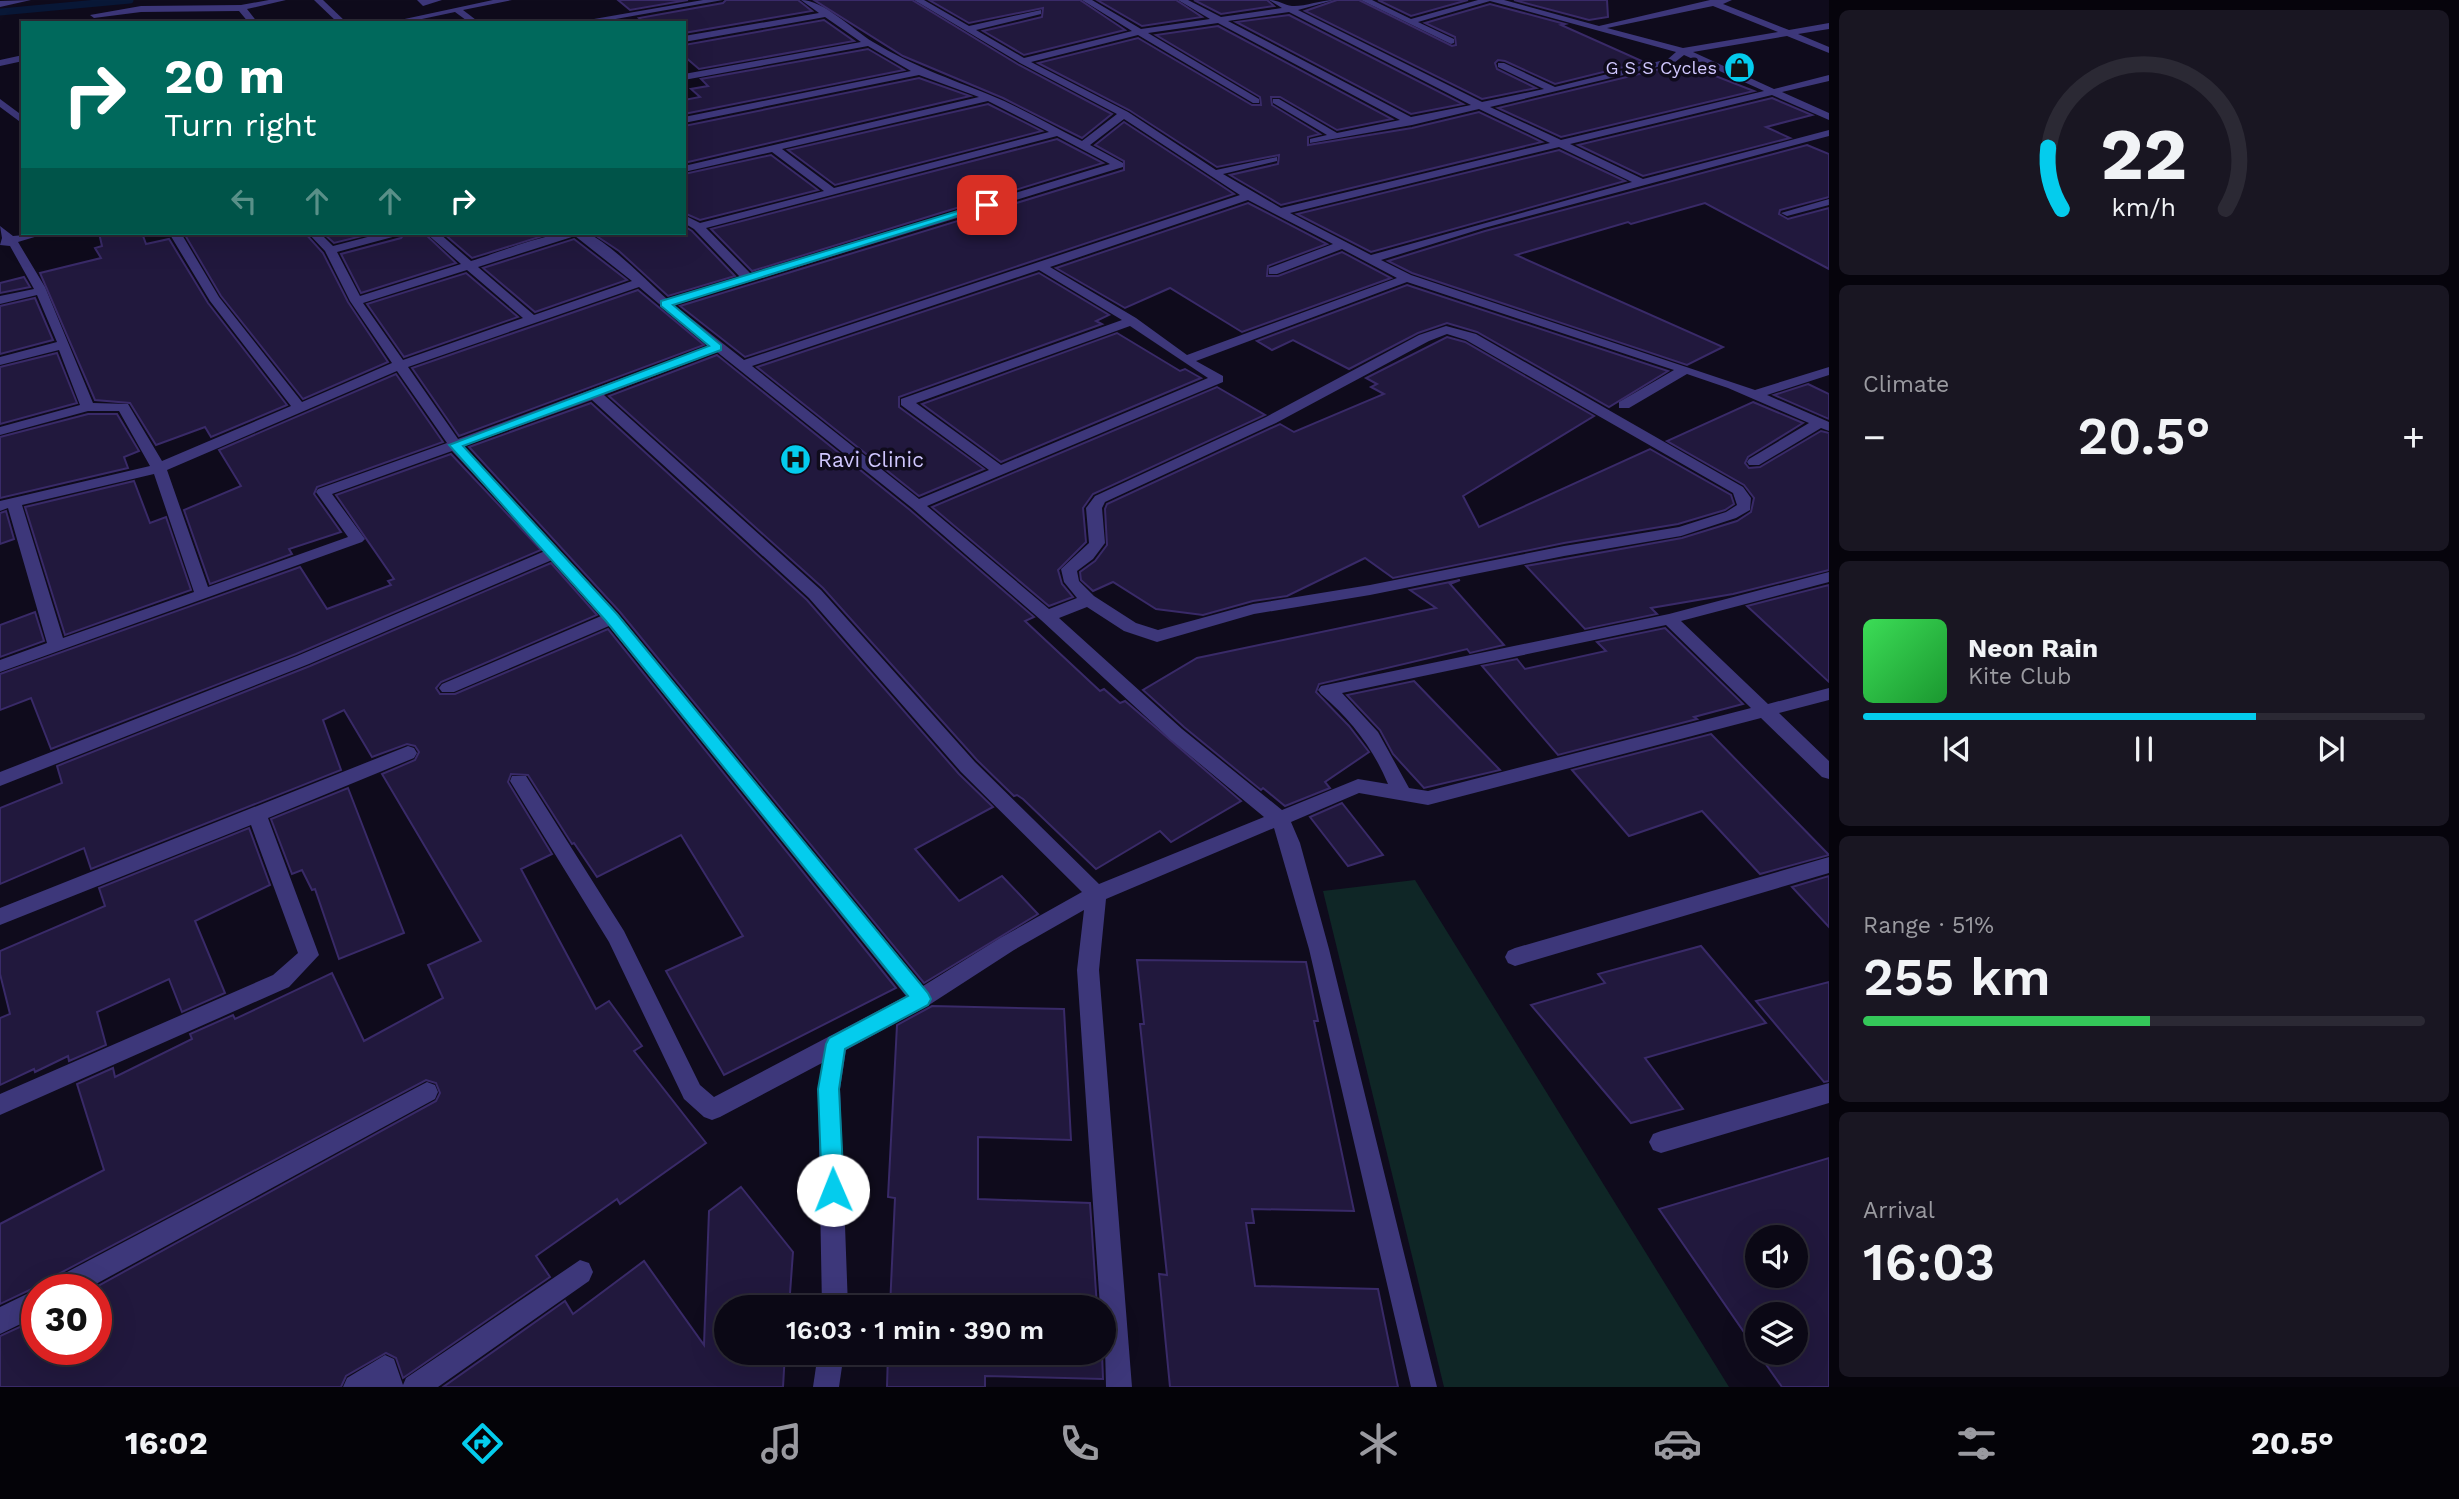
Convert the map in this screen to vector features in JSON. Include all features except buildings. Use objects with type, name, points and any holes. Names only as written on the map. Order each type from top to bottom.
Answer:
[{"type":"street","points":[[0,4],[27,0]]},
{"type":"street","points":[[92,0],[94,17],[141,9],[241,8],[282,0]]},
{"type":"street","points":[[318,0],[341,21]]},
{"type":"street","points":[[421,0],[424,3],[438,0]]},
{"type":"street","points":[[399,21],[508,0]]},
{"type":"street","points":[[588,21],[719,0]]},
{"type":"street","points":[[665,303],[1119,165],[989,98],[920,72],[869,43],[805,0]]},
{"type":"street","points":[[918,0],[1023,61],[1124,114],[1249,196],[1407,278],[1686,369],[1756,394],[1825,425]]},
{"type":"street","points":[[1086,0],[1256,101]]},
{"type":"street","points":[[1182,0],[1412,122]]},
{"type":"street","points":[[1273,0],[1481,106],[1642,183]]},
{"type":"street","points":[[1023,61],[1139,32],[1290,9],[1330,0]]},
{"type":"street","points":[[1365,0],[1451,41]]},
{"type":"street","points":[[1412,21],[1487,0]]},
{"type":"street","points":[[1494,0],[1683,51],[1829,117]]},
{"type":"street","points":[[1513,5],[1535,0]]},
{"type":"street","points":[[1596,27],[1710,1],[1728,0]]},
{"type":"street","points":[[1710,1],[1829,50]]},
{"type":"street","points":[[241,8],[252,21]]},
{"type":"street","points":[[456,9],[473,21]]},
{"type":"street","points":[[969,29],[1038,12]]},
{"type":"street","points":[[686,39],[829,14]]},
{"type":"street","points":[[1314,141],[1554,90],[1671,61],[1683,51],[1829,26]]},
{"type":"street","points":[[686,77],[869,43]]},
{"type":"street","points":[[0,63],[21,58]]},
{"type":"street","points":[[1501,65],[1554,90]]},
{"type":"street","points":[[686,120],[920,72]]},
{"type":"street","points":[[1280,212],[1829,78]]},
{"type":"street","points":[[686,169],[989,98]]},
{"type":"street","points":[[1276,101],[1337,137]]},
{"type":"street","points":[[0,102],[21,119]]},
{"type":"street","points":[[1083,145],[1124,114]]},
{"type":"street","points":[[1370,259],[1829,133]]},
{"type":"street","points":[[698,227],[1057,134]]},
{"type":"street","points":[[774,148],[832,192]]},
{"type":"street","points":[[1215,173],[1273,159]]},
{"type":"street","points":[[740,366],[1249,196]]},
{"type":"street","points":[[1787,212],[1829,202]]},
{"type":"street","points":[[686,219],[698,227],[749,279]]},
{"type":"street","points":[[0,229],[40,290],[88,407]]},
{"type":"street","points":[[6,241],[33,235]]},
{"type":"street","points":[[175,235],[214,298],[299,407]]},
{"type":"street","points":[[316,235],[330,250],[356,301],[455,445],[612,618],[921,999]]},
{"type":"street","points":[[330,250],[388,235]]},
{"type":"street","points":[[434,235],[531,319]]},
{"type":"street","points":[[356,301],[565,235]]},
{"type":"street","points":[[582,235],[740,366],[917,505],[1047,616],[1176,734],[1280,819],[1290,844],[1319,949],[1424,1387]]},
{"type":"street","points":[[1273,271],[1342,246]]},
{"type":"street","points":[[917,505],[1218,379],[1186,360],[1132,321],[1042,267]]},
{"type":"street","points":[[1186,360],[1407,278]]},
{"type":"street","points":[[57,647],[7,504],[159,468],[400,365],[641,282]]},
{"type":"street","points":[[0,300],[40,290]]},
{"type":"street","points":[[999,470],[906,402],[1132,321]]},
{"type":"street","points":[[1446,331],[1471,337],[1738,491],[1744,498],[1745,507],[1731,515],[1681,531],[1564,551],[1370,590],[1253,609],[1157,635],[1144,634],[1130,628],[1088,600],[1069,578],[1068,573],[1097,543],[1094,508],[1100,499],[1272,421],[1424,338],[1446,331]]},
{"type":"street","points":[[0,361],[62,345]]},
{"type":"street","points":[[0,666],[357,539],[323,492],[717,347]]},
{"type":"street","points":[[1624,405],[1686,369]]},
{"type":"street","points":[[1756,394],[1829,371]]},
{"type":"street","points":[[594,394],[814,594],[968,767],[1096,894]]},
{"type":"street","points":[[0,431],[88,407],[123,407],[159,468],[203,595]]},
{"type":"street","points":[[1754,462],[1825,425]]},
{"type":"street","points":[[0,779],[303,660],[555,553]]},
{"type":"street","points":[[1402,794],[1382,749],[1350,709],[1327,690],[1669,619],[1829,577]]},
{"type":"street","points":[[1047,616],[1088,600]]},
{"type":"street","points":[[448,688],[612,618]]},
{"type":"street","points":[[1669,619],[1829,772]]},
{"type":"street","points":[[519,780],[617,937],[692,1093],[712,1110],[921,999],[1007,944],[1096,894],[1358,786],[1428,798],[1829,694]]},
{"type":"street","points":[[0,917],[408,753]]},
{"type":"street","points":[[0,1105],[281,981],[309,956],[257,815]]},
{"type":"street","points":[[1515,957],[1829,865]]},
{"type":"street","points":[[1096,894],[1088,970],[1119,1387]]},
{"type":"street","points":[[835,1295],[829,1089],[836,1044]]},
{"type":"street","points":[[89,1274],[427,1092]]},
{"type":"street","points":[[1661,1142],[1829,1093]]},
{"type":"street","points":[[415,1387],[580,1272]]},
{"type":"street","points":[[0,1321],[21,1310]]},
{"type":"street","points":[[826,1387],[829,1365]]},
{"type":"street","points":[[356,1387],[385,1368],[390,1387]]},
{"type":"green space","points":[[1415,880],[1729,1387],[1444,1387],[1323,891]]},
{"type":"waterway","points":[[0,12],[130,0]]},
{"type":"place","name":"G S S Cycles","points":[[1740,68]]},
{"type":"place","name":"Ravi Clinic","points":[[795,460]]},
{"type":"route","points":[[833,1190],[829,1089],[836,1044],[921,999],[612,618],[455,445],[717,347],[665,303],[987,205]]}]
